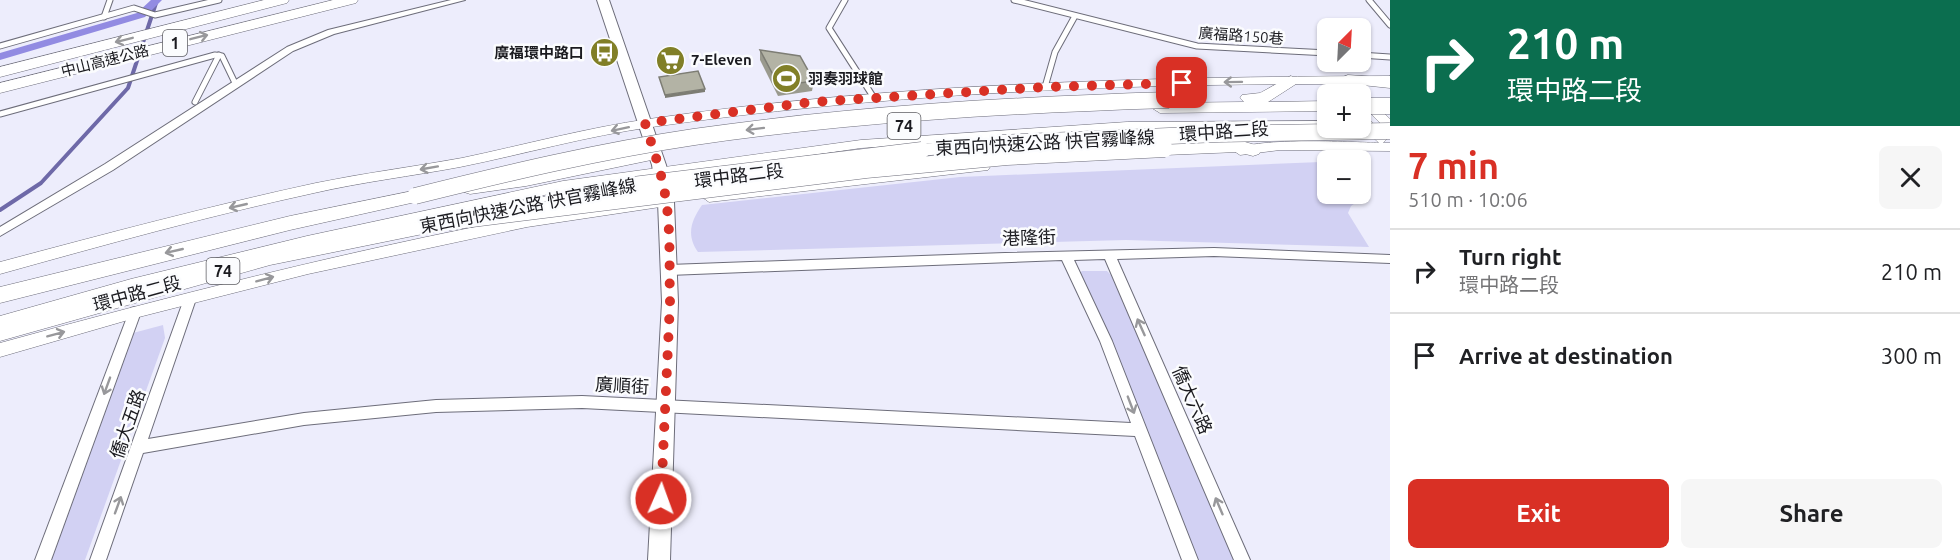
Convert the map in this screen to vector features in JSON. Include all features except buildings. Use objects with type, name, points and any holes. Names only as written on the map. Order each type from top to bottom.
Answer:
[{"type":"highway","name":"中山高速公路","points":[[0,72],[282,0]]},
{"type":"highway","name":"中山高速公路","points":[[0,88],[351,0]]},
{"type":"highway","points":[[1346,80],[1390,82]]},
{"type":"highway","points":[[415,196],[504,172],[642,145],[751,130],[944,110],[1263,98],[1292,81]]},
{"type":"highway","name":"東西向快速公路 快官霧峰線","points":[[0,295],[158,255],[415,196],[526,180],[650,155],[851,131],[1012,116],[1160,108],[1317,106]]},
{"type":"highway","points":[[1371,122],[1389,130]]},
{"type":"highway","name":"東西向快速公路 快官霧峰線","points":[[0,333],[270,258],[633,185],[966,146],[1218,134],[1389,130]]},
{"type":"highway","points":[[448,222],[866,170],[1007,157],[1238,146],[1253,150]]},
{"type":"main road","points":[[603,0],[660,168],[666,202],[670,302],[659,560]]},
{"type":"street","points":[[0,232],[61,197],[290,49],[331,32],[461,0]]},
{"type":"street","points":[[0,268],[139,230],[319,187],[462,162],[645,123],[813,102],[1046,87],[1329,80],[1346,80],[1350,84]]},
{"type":"street","points":[[1329,80],[1332,84]]},
{"type":"street","points":[[1371,108],[1389,130]]},
{"type":"street","name":"環中路二段","points":[[0,312],[209,257],[518,188],[882,136],[1128,122],[1317,119]]},
{"type":"street","points":[[1371,122],[1389,130]]},
{"type":"street","name":"環中路二段","points":[[0,322],[131,285],[307,241],[563,186],[660,168],[861,144],[1011,133],[1127,126],[1317,124]]},
{"type":"street","name":"環中路二段","points":[[0,350],[135,312],[308,268],[527,222],[666,202],[1000,165],[1253,150],[1389,130]]},
{"type":"street","name":"港隆街","points":[[669,270],[1066,255],[1214,252],[1390,259]]},
{"type":"street","name":"僑大六路","points":[[1109,254],[1242,560]]},
{"type":"street","points":[[1066,255],[1106,341],[1190,560]]},
{"type":"street","name":"僑大五路","points":[[98,560],[140,447],[190,299]]},
{"type":"street","name":"僑大五路","points":[[44,560],[135,312]]},
{"type":"street","name":"廣順街","points":[[140,447],[304,419],[436,406],[582,402],[1141,430]]},
{"type":"lane","points":[[104,17],[110,0]]},
{"type":"lane","points":[[0,46],[134,8],[155,15],[219,0]]},
{"type":"lane","points":[[844,0],[829,28],[874,98]]},
{"type":"lane","name":"廣福路150巷","points":[[1014,0],[1197,46],[1317,52]]},
{"type":"lane","points":[[1369,0],[1390,25]]},
{"type":"lane","points":[[1046,87],[1055,52],[1075,16]]},
{"type":"lane","points":[[219,55],[222,56],[237,85]]},
{"type":"lane","points":[[195,102],[219,55]]},
{"type":"lane","points":[[0,114],[219,55]]},
{"type":"lane","points":[[1371,56],[1390,57]]},
{"type":"shaded area","points":[[1317,162],[1317,204],[1354,204],[1348,213],[1369,247],[1126,240],[698,252],[692,240],[691,228],[702,205],[960,177]]},
{"type":"shaded area","points":[[1082,271],[1107,271],[1111,275],[1234,560],[1197,560],[1080,273]]},
{"type":"shaded area","points":[[163,325],[165,338],[85,560],[50,560],[133,333]]},
{"type":"waterway","points":[[0,57],[141,15],[157,0]]},
{"type":"waterway","points":[[0,210],[41,183],[128,88],[156,3]]},
{"type":"place","name":"廣福環中路口","points":[[605,53]]},
{"type":"place","name":"7-Eleven","points":[[670,60]]},
{"type":"place","name":"羽奏羽球館","points":[[787,79]]},
{"type":"route","points":[[661,499],[668,372],[669,270],[666,202],[659,165],[645,123],[813,102],[1046,87],[1182,83]]}]
